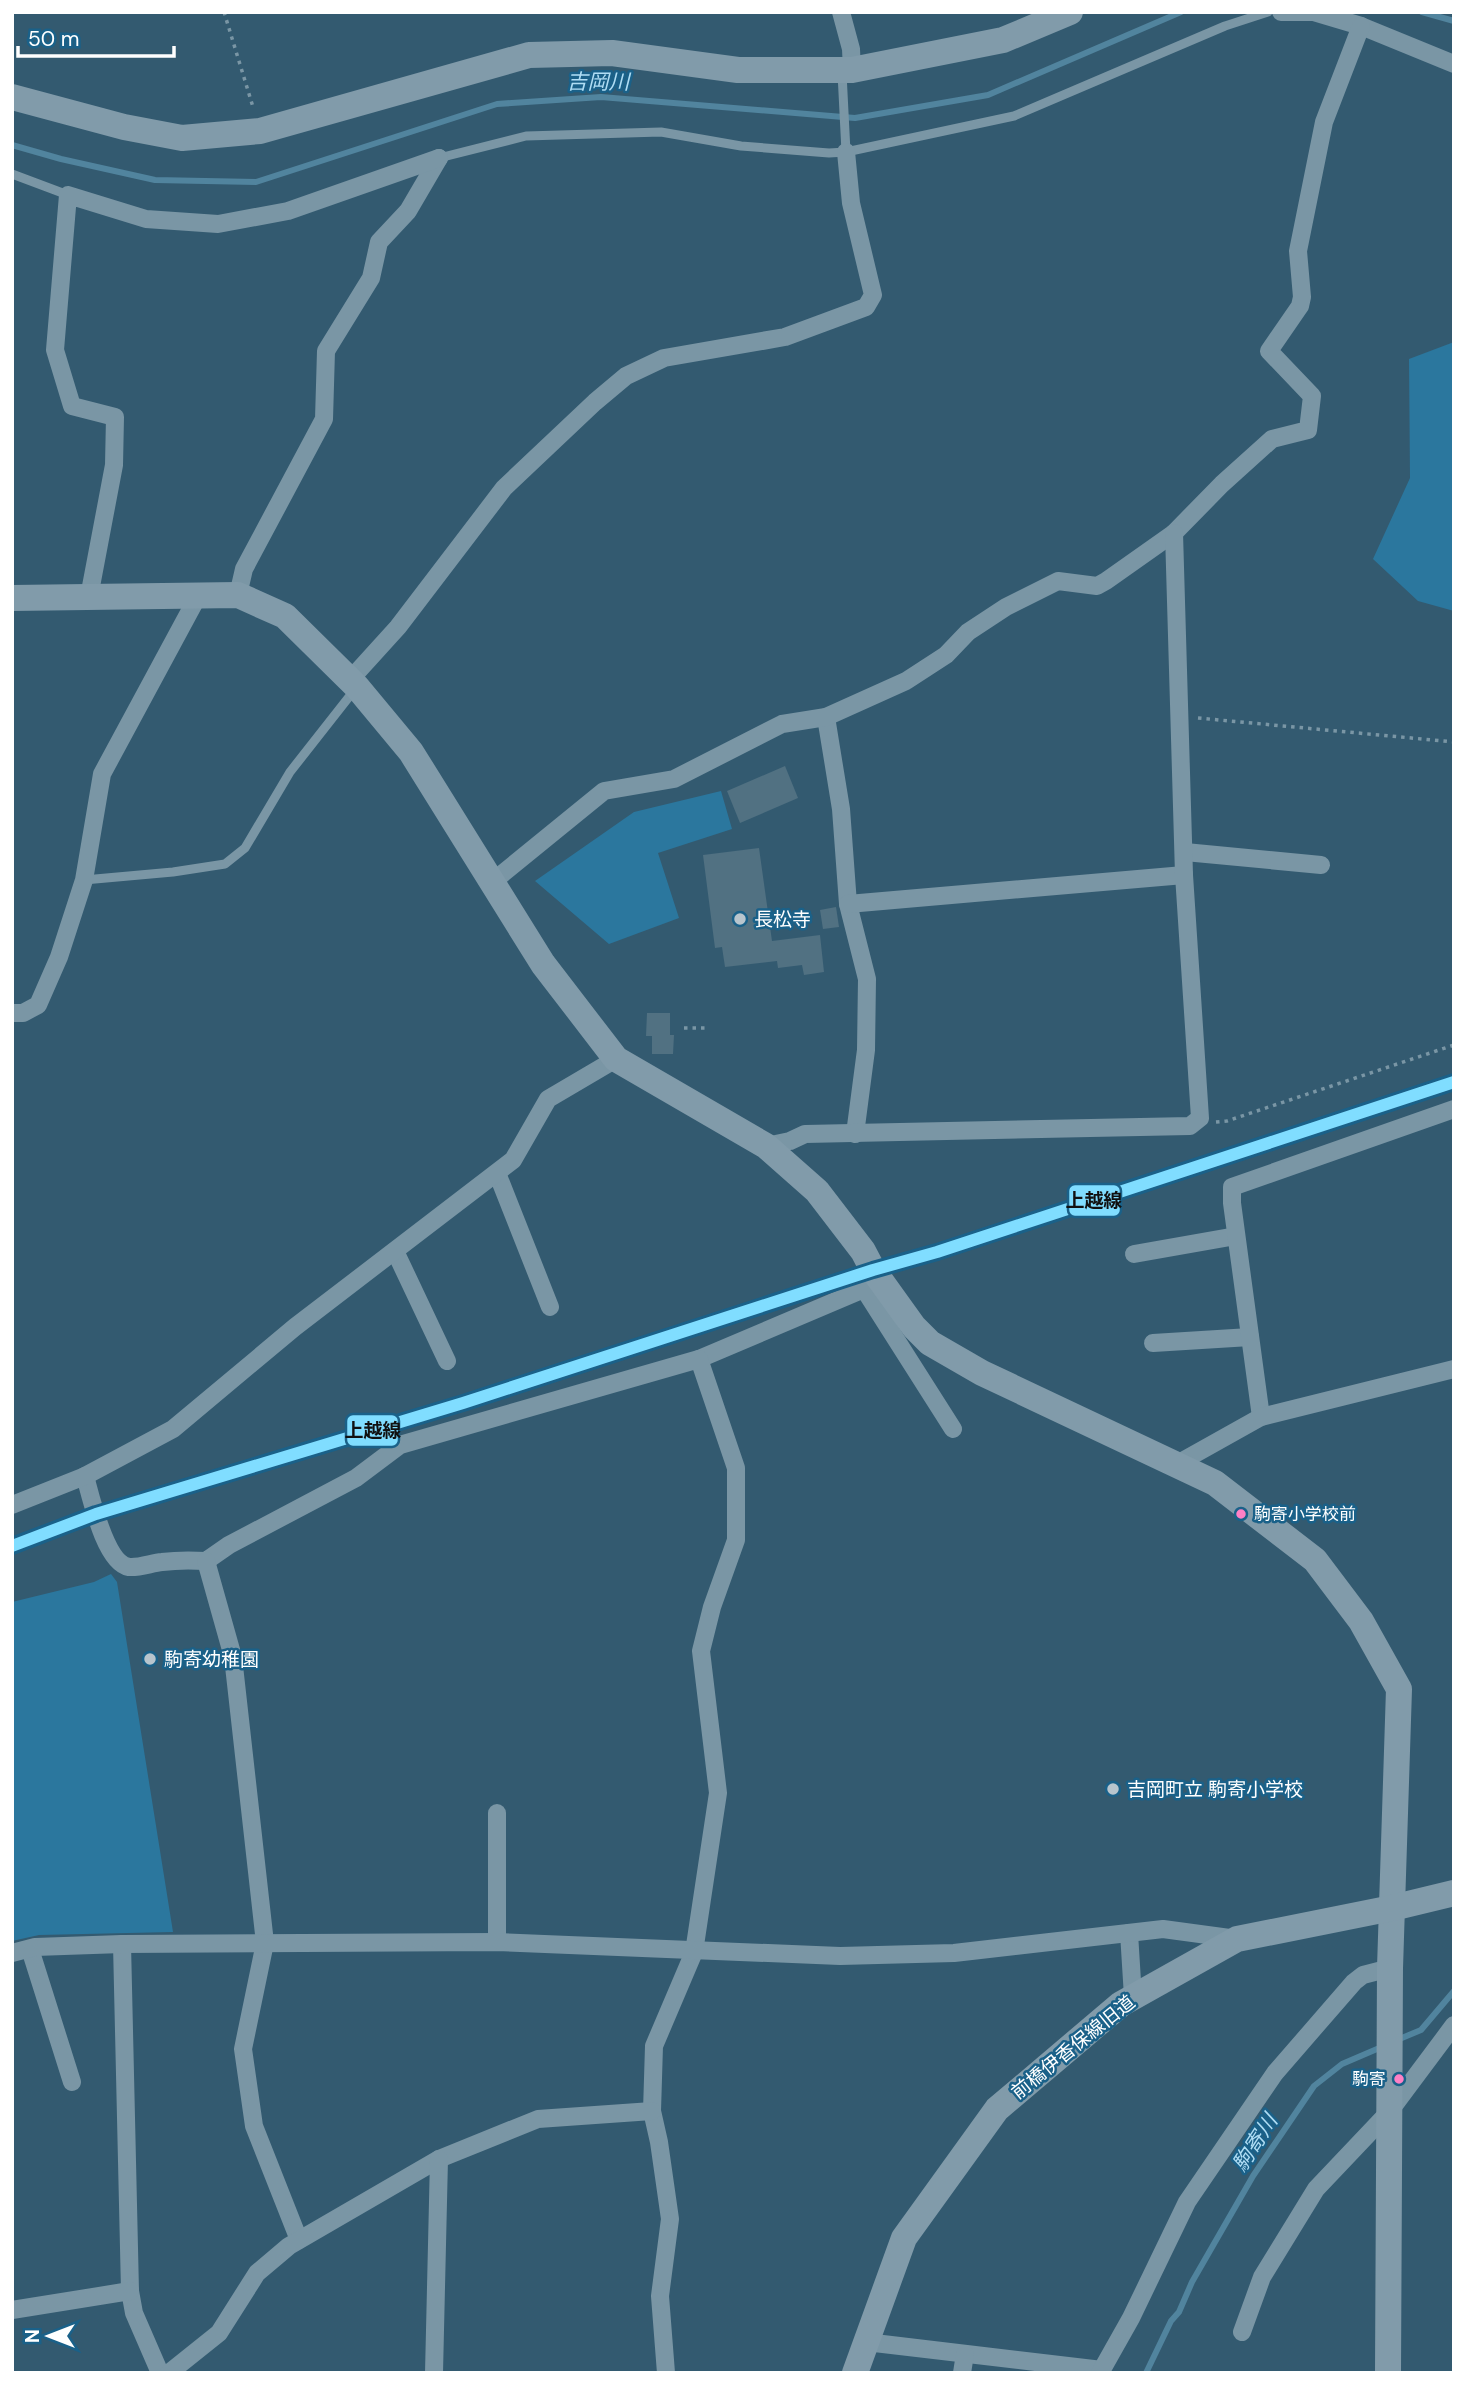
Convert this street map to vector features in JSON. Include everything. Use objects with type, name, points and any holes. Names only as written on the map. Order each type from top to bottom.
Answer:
[{"type":"street","points":[[841,12],[851,50],[846,77]]},
{"type":"street","points":[[12,97],[87,118],[182,138],[260,131],[529,55],[612,52],[738,70],[846,77],[1003,40],[1070,12]]},
{"type":"street","points":[[1281,12],[1314,12],[1361,26],[1454,64]]},
{"type":"street","points":[[491,883],[604,791],[674,779],[782,724],[825,718],[906,681],[946,655],[968,632],[1006,607],[1058,581],[1097,586],[1174,533],[1222,484],[1272,439],[1308,430],[1312,396],[1269,351],[1300,306],[1302,297],[1297,251],[1324,121],[1361,26]]},
{"type":"street","points":[[353,684],[504,488],[626,376],[664,358],[785,337],[866,307],[873,295],[851,203],[846,146]]},
{"type":"street","points":[[89,597],[114,465],[115,417],[72,406],[55,350],[68,195],[146,219],[218,224],[288,211],[439,158]]},
{"type":"street","points":[[238,596],[244,569],[324,419],[326,351],[371,278],[379,242],[408,211],[439,158]]},
{"type":"street","points":[[766,1146],[790,1141],[805,1134],[1190,1126],[1200,1118],[1184,875],[1174,533]]},
{"type":"street","points":[[12,1013],[23,1013],[38,1005],[58,957],[84,880],[102,774],[198,596]]},
{"type":"street","points":[[12,598],[238,596],[285,616],[353,684],[411,752],[543,964],[616,1059],[766,1146],[817,1191],[863,1251],[873,1270],[914,1327],[930,1343],[982,1373],[1215,1483],[1315,1560],[1361,1621],[1399,1689],[1388,2083],[1388,2373]]},
{"type":"street","points":[[825,718],[842,809],[848,904],[867,979],[866,1050],[855,1134]]},
{"type":"street","points":[[1185,852],[1321,865]]},
{"type":"street","points":[[848,904],[1184,875]]},
{"type":"street","points":[[12,1505],[85,1476],[173,1429],[295,1327],[513,1160],[548,1099],[616,1059]]},
{"type":"street","points":[[1261,1417],[1236,1236],[1232,1187],[1454,1109]]},
{"type":"street","points":[[496,1173],[550,1307]]},
{"type":"street","points":[[1134,1254],[1236,1236]]},
{"type":"street","points":[[395,1251],[447,1361]]},
{"type":"street","points":[[85,1476],[106,1542],[120,1563],[130,1567],[187,1559],[206,1561],[229,1545],[356,1478],[400,1445],[699,1359],[864,1289],[953,1429]]},
{"type":"street","points":[[1153,1343],[1250,1337]]},
{"type":"street","points":[[906,1356],[930,1343]]},
{"type":"street","points":[[666,2373],[660,2296],[670,2218],[652,2110],[654,2046],[694,1952],[718,1793],[701,1651],[712,1607],[736,1541],[736,1468],[699,1359]]},
{"type":"street","points":[[1177,1464],[1261,1417],[1454,1369]]},
{"type":"street","points":[[206,1561],[233,1657],[265,1943],[243,2049],[254,2126],[299,2240]]},
{"type":"street","points":[[496,1813],[497,1942]]},
{"type":"street","name":"前橋伊香保線旧道","points":[[855,2373],[904,2238],[997,2109],[1121,2004],[1237,1939],[1392,1908],[1446,1894]]},
{"type":"street","points":[[72,2082],[21,1951],[122,1944],[497,1942],[841,1956],[954,1953],[1163,1929],[1237,1939]]},
{"type":"street","points":[[1129,1933],[1133,1997]]},
{"type":"street","points":[[122,1944],[130,2291],[134,2313],[160,2373]]},
{"type":"street","points":[[866,2342],[1101,2371],[1131,2318],[1187,2202],[1275,2073],[1354,1982],[1363,1975],[1390,1968]]},
{"type":"street","points":[[1242,2332],[1262,2277],[1316,2189],[1389,2112],[1454,2025]]},
{"type":"street","points":[[169,2373],[219,2333],[257,2273],[299,2240],[439,2159],[538,2119],[652,2110]]},
{"type":"street","points":[[434,2373],[439,2159]]},
{"type":"street","points":[[12,2309],[130,2291]]},
{"type":"street","points":[[962,2373],[965,2354]]},
{"type":"lane","points":[[439,158],[526,136],[661,132],[741,146],[829,153],[846,146],[1014,116],[1225,26],[1268,12]]},
{"type":"lane","points":[[846,77],[846,146]]},
{"type":"lane","points":[[12,174],[68,195]]},
{"type":"lane","points":[[84,880],[173,873],[225,863],[245,848],[290,772],[353,684]]},
{"type":"path","points":[[224,12],[260,131]]},
{"type":"path","points":[[1178,716],[1454,742]]},
{"type":"path","points":[[684,1028],[707,1028]]},
{"type":"path","points":[[1193,1124],[1227,1121],[1454,1045]]},
{"type":"shaded area","points":[[1454,342],[1454,611],[1418,601],[1373,559],[1410,478],[1409,359]]},
{"type":"shaded area","points":[[721,791],[732,829],[658,853],[679,918],[609,944],[535,881],[634,812]]},
{"type":"shaded area","points":[[111,1574],[117,1582],[173,1932],[39,1935],[12,1941],[12,1602],[94,1582]]},
{"type":"building","points":[[785,766],[798,798],[740,823],[727,791]]},
{"type":"building","name":"長松寺","points":[[759,848],[772,941],[820,935],[824,972],[804,975],[802,965],[778,968],[777,961],[725,967],[722,947],[715,948],[703,855]]},
{"type":"building","points":[[836,907],[839,927],[823,929],[820,910]]},
{"type":"building","points":[[647,1013],[670,1013],[670,1035],[674,1035],[673,1054],[652,1054],[652,1036],[646,1036]]},
{"type":"waterway","name":"吉岡川","points":[[12,145],[155,180],[256,182],[497,104],[601,97],[855,118],[988,95],[1181,12]]},
{"type":"waterway","name":"吉岡川","points":[[1422,12],[1454,21]]},
{"type":"waterway","name":"駒寄川","points":[[1397,2040],[1421,2030],[1454,1991]]},
{"type":"waterway","name":"駒寄川","points":[[1146,2373],[1192,2282],[1253,2176],[1314,2086],[1342,2064],[1384,2046]]},
{"type":"transit line","name":"上越線","points":[[12,1546],[96,1514],[463,1403],[873,1270],[937,1252],[1454,1082]]},
{"type":"place","name":"長松寺","points":[[740,919]]},
{"type":"place","name":"駒寄小学校前","points":[[1241,1514]]},
{"type":"place","name":"駒寄幼稚園","points":[[150,1659]]},
{"type":"place","name":"吉岡町立 駒寄小学校","points":[[1113,1789]]},
{"type":"place","name":"駒寄","points":[[1399,2079]]}]
